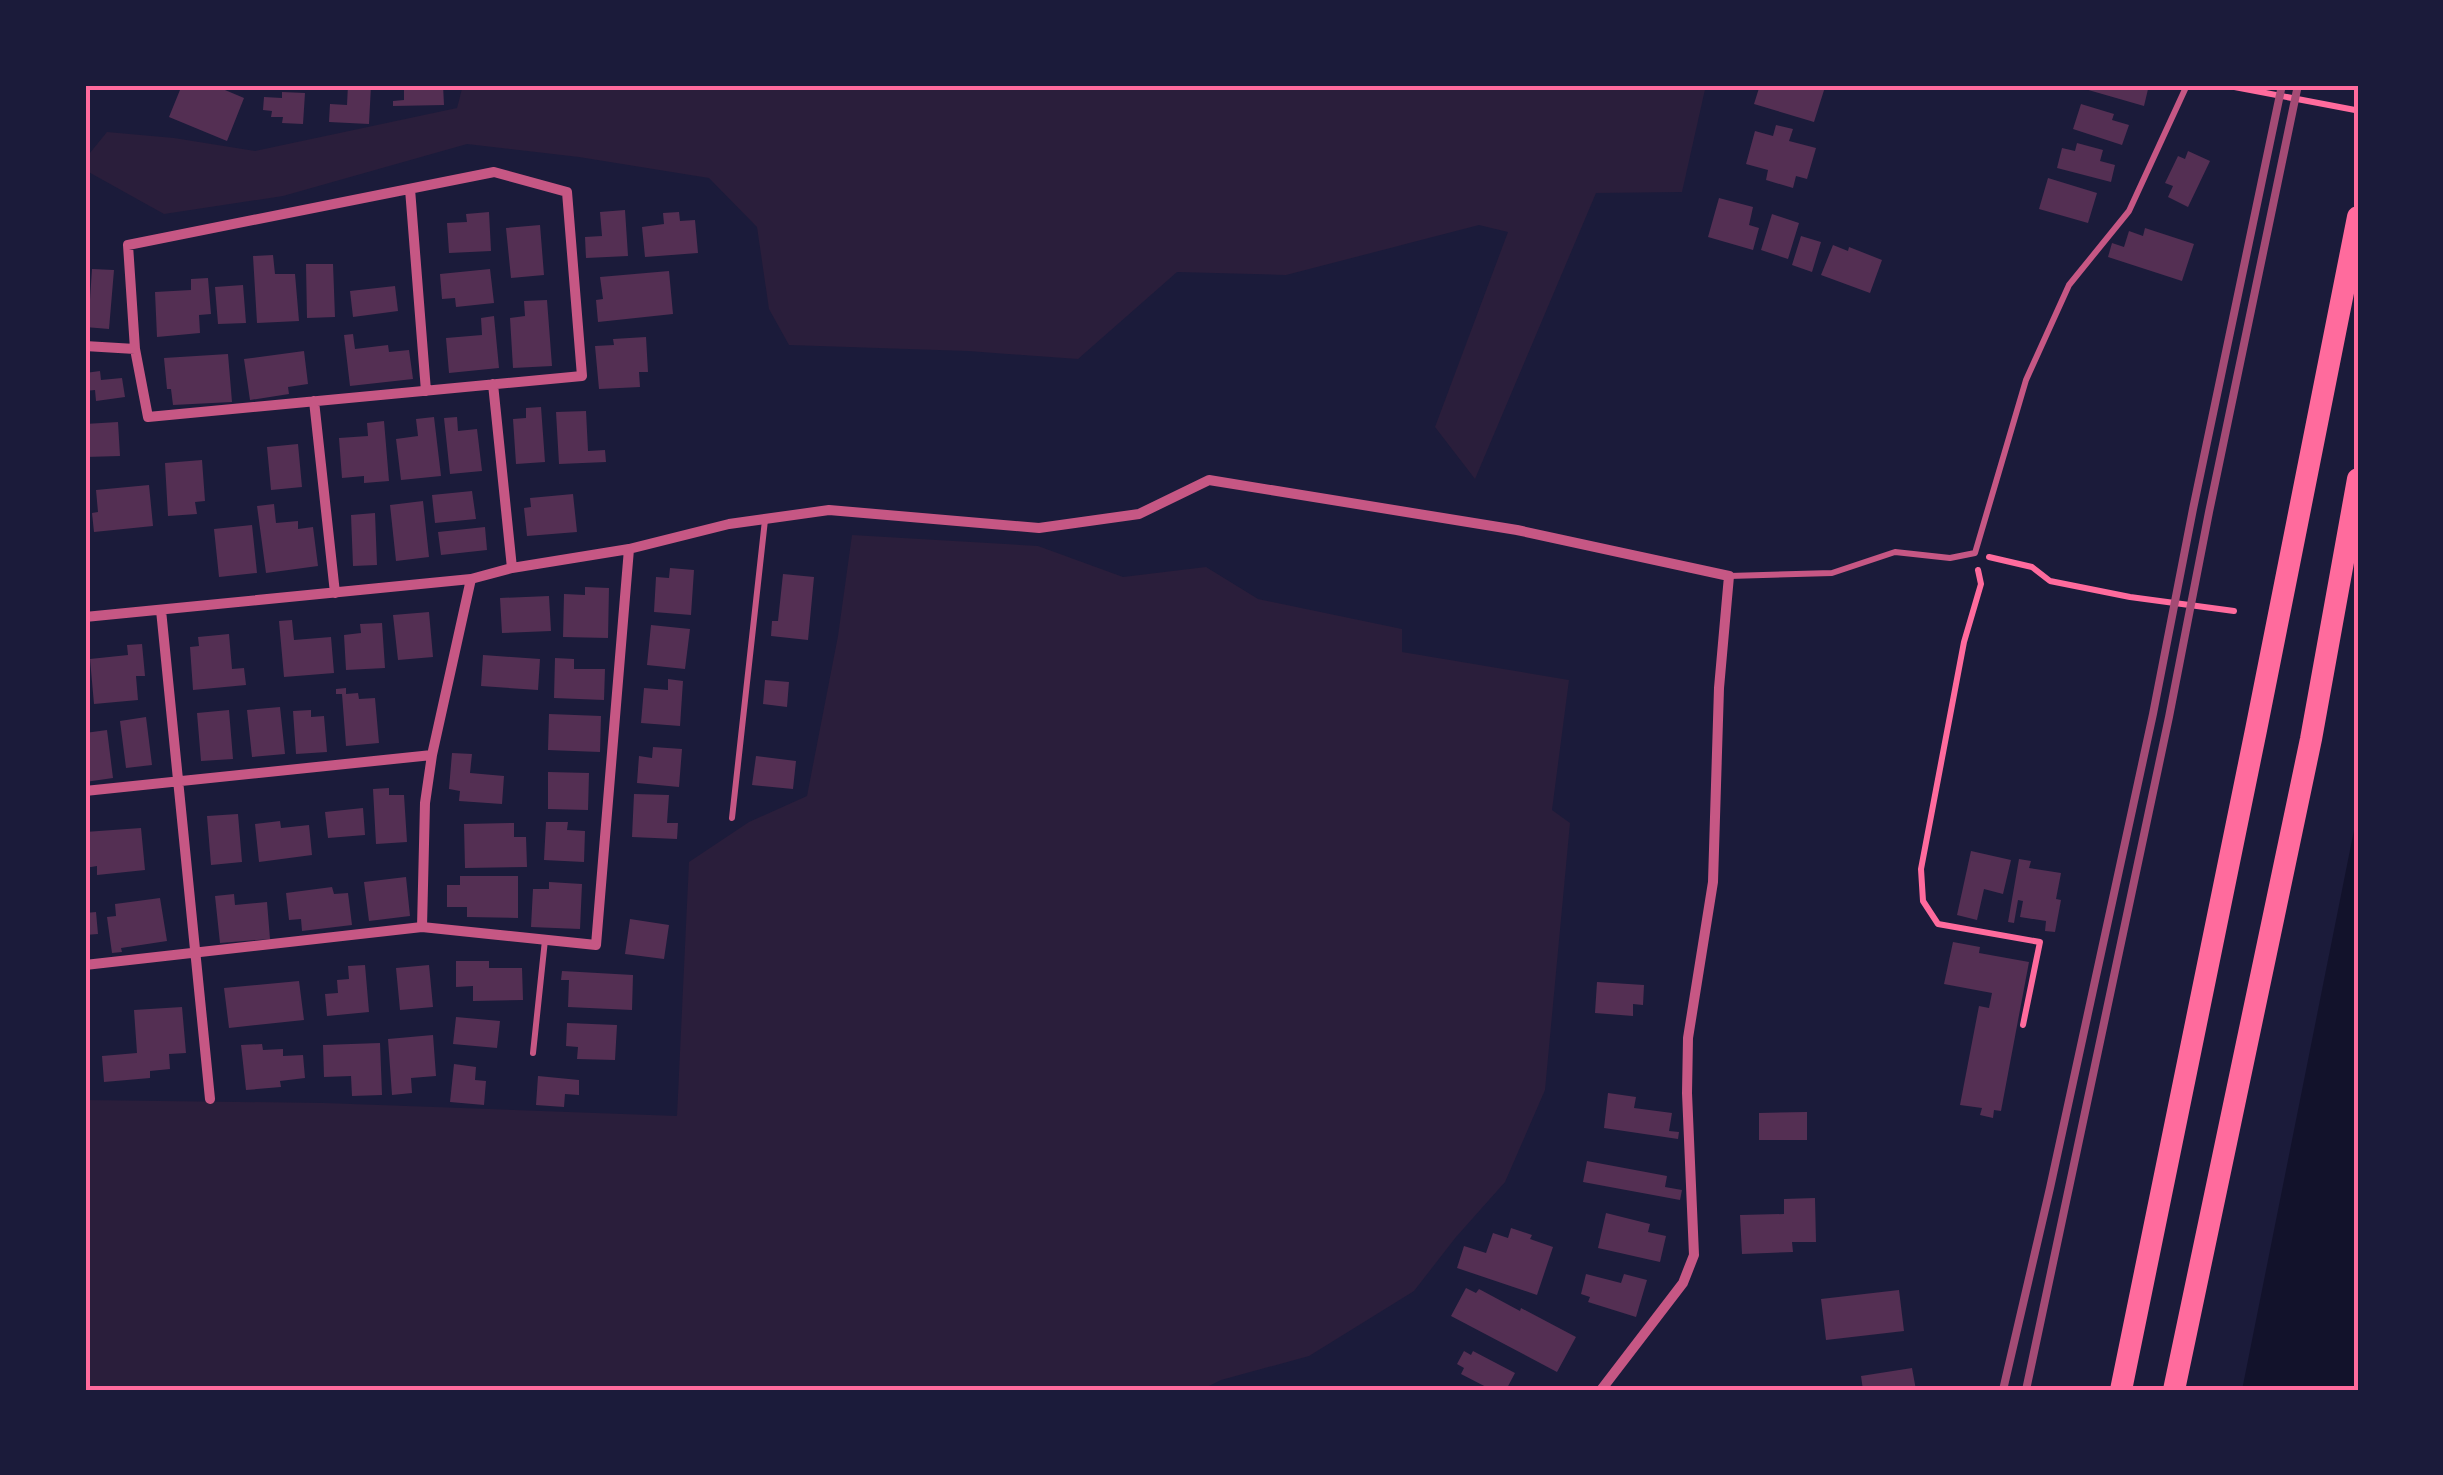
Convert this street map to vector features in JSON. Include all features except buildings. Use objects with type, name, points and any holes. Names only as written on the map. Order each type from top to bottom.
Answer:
[{"type":"highway","points":[[2121,1390],[2358,217]]},
{"type":"highway","points":[[2174,1390],[2311,739],[2358,479]]},
{"type":"street","points":[[494,172],[566,192],[582,376],[148,417],[135,349],[128,246],[494,172]]},
{"type":"street","points":[[410,189],[426,390]]},
{"type":"street","points":[[85,346],[135,349]]},
{"type":"street","points":[[492,384],[512,568]]},
{"type":"street","points":[[314,401],[334,593]]},
{"type":"street","points":[[85,617],[471,579],[512,568],[629,549],[729,524],[829,510],[1039,528],[1139,514],[1209,480],[1518,530],[1729,576],[1719,688],[1714,882],[1688,1038],[1694,1256],[1683,1283],[1602,1390]]},
{"type":"street","points":[[85,965],[422,927],[596,946],[629,549]]},
{"type":"street","points":[[422,927],[426,803],[432,755],[471,579]]},
{"type":"street","points":[[161,610],[210,1099]]},
{"type":"street","points":[[85,791],[432,755]]},
{"type":"lane","points":[[1729,576],[1832,573],[1895,552],[1950,558],[1975,553],[2026,380],[2069,285],[2130,211],[2187,85]]},
{"type":"lane","points":[[732,818],[765,519]]},
{"type":"lane","points":[[534,1053],[546,940]]},
{"type":"path","points":[[2224,85],[2355,110]]},
{"type":"path","points":[[2023,1025],[2040,942],[1938,924],[1922,901],[1920,870],[1964,642],[1980,584],[1975,553],[2032,568],[2050,581],[2234,611]]},
{"type":"shaded area","points":[[463,85],[1706,85],[1682,192],[1596,193],[1475,479],[1435,427],[1508,232],[1479,225],[1286,275],[1177,272],[1078,359],[789,345],[769,309],[757,227],[709,178],[467,144],[283,196],[164,214],[85,170],[85,159],[107,132],[255,151],[457,108]]},
{"type":"shaded area","points":[[852,535],[1038,546],[1123,577],[1206,567],[1258,599],[1402,629],[1402,652],[1569,680],[1552,810],[1570,823],[1545,1090],[1505,1182],[1414,1291],[1309,1356],[1221,1380],[1201,1390],[85,1390],[85,1100],[324,1103],[677,1116],[689,862],[749,822],[807,796],[838,636]]},
{"type":"shaded area","points":[[2358,810],[2358,1390],[2242,1390]]},
{"type":"railway","points":[[2003,1390],[2153,714],[2282,85]]},
{"type":"railway","points":[[2026,1390],[2298,85]]}]
